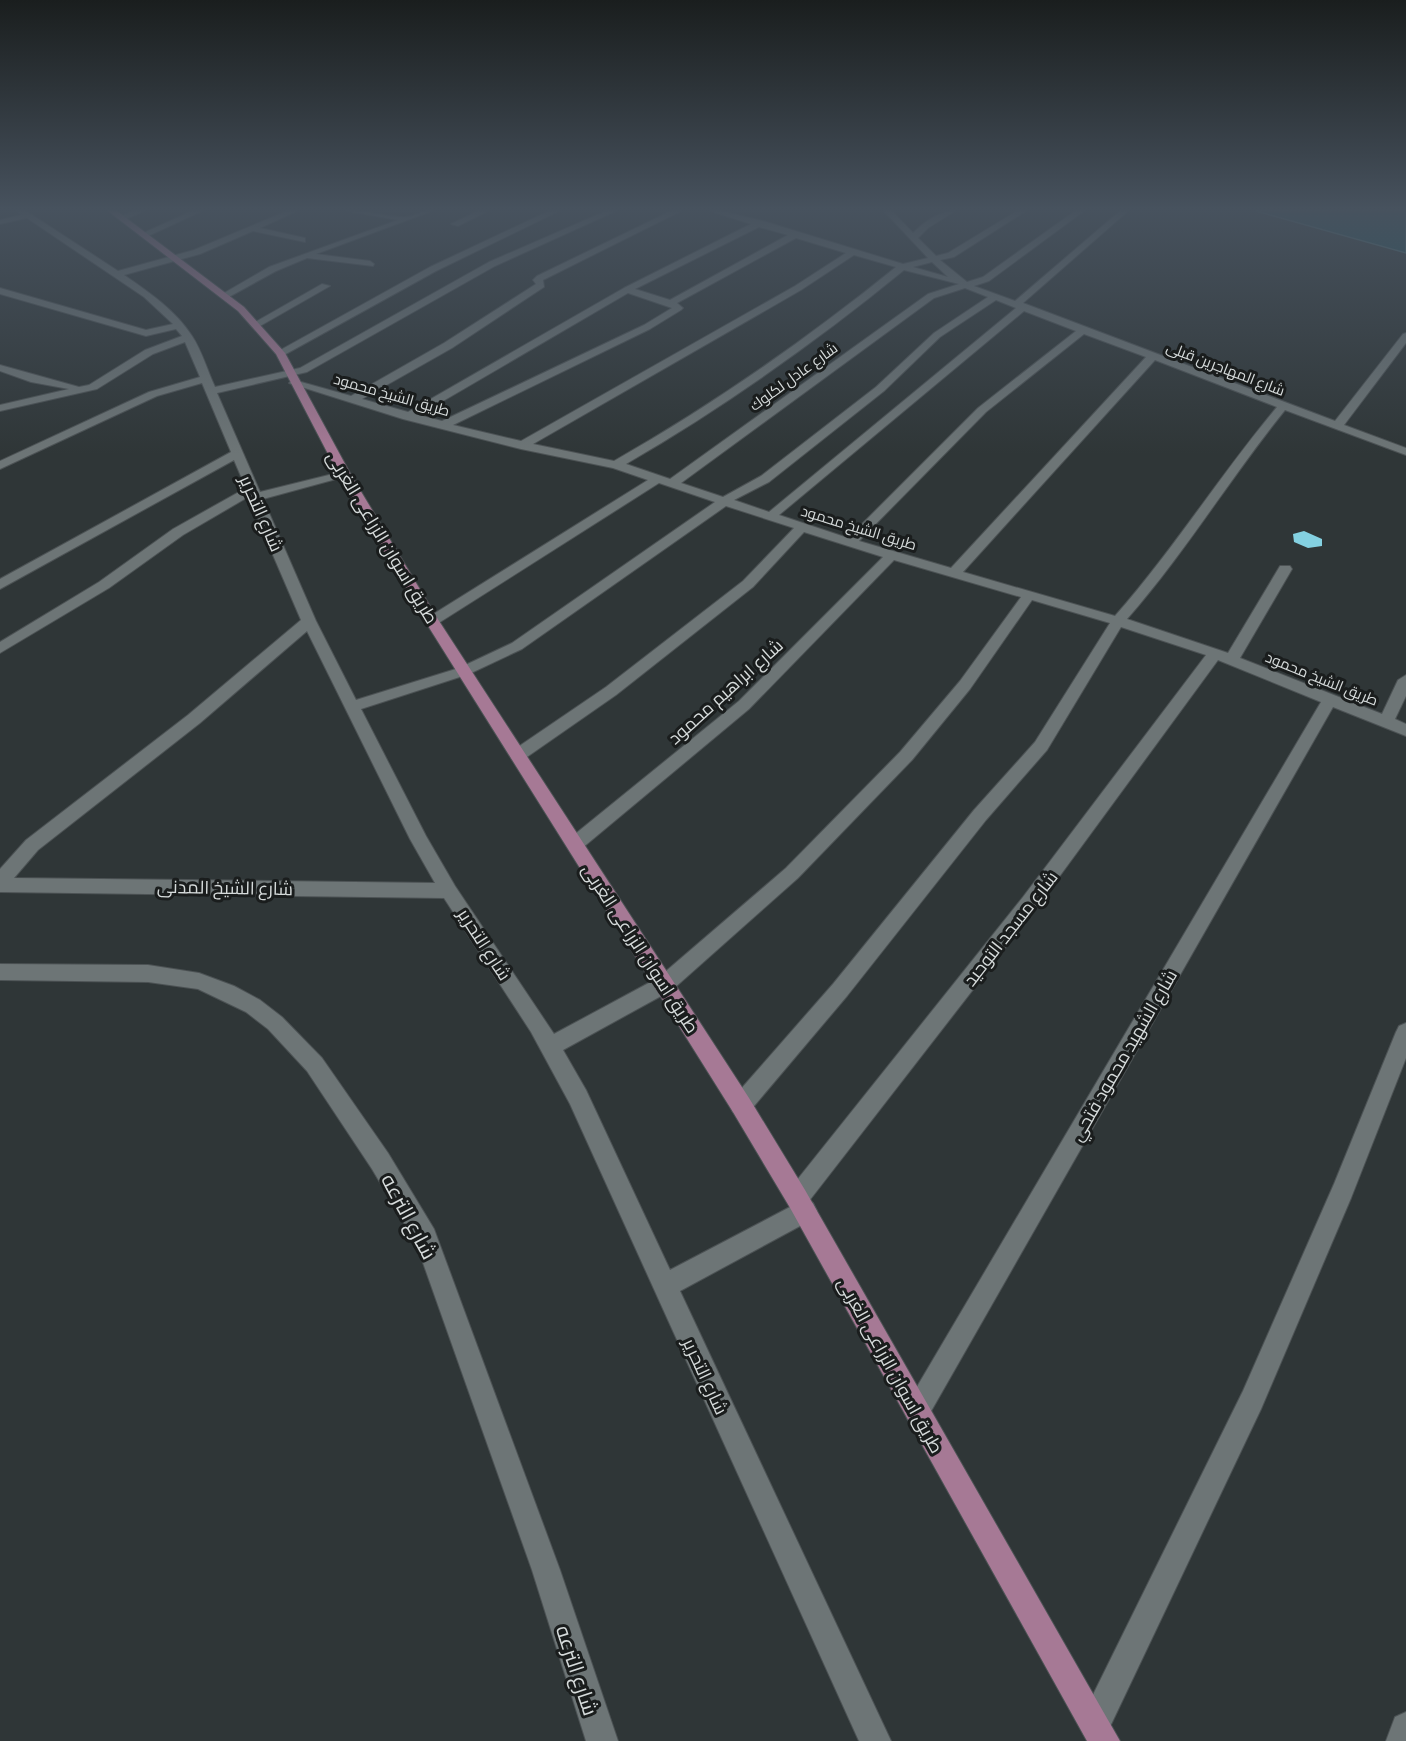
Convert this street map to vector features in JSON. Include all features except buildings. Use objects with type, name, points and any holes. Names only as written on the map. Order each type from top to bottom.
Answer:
[{"type":"main road","name":"طريق اسوان الزراعى الغربى","points":[[219,292],[257,324],[280,353],[345,476],[432,621],[741,1105],[801,1204],[1099,1733]]},
{"type":"street","name":"شارع التحرير","points":[[142,292],[152,299],[184,332],[309,621],[419,839],[449,891],[551,1046],[578,1097],[875,1741]]},
{"type":"street","points":[[224,296],[230,292]]},
{"type":"street","points":[[257,324],[302,302],[316,292]]},
{"type":"street","points":[[280,353],[391,292]]},
{"type":"street","points":[[0,465],[78,430],[125,404],[167,388],[292,378],[442,292]]},
{"type":"street","points":[[352,400],[425,360],[531,292]]},
{"type":"street","points":[[407,417],[623,292]]},
{"type":"street","points":[[441,426],[647,327],[678,308],[671,303],[635,292]]},
{"type":"street","points":[[671,303],[691,292]]},
{"type":"street","points":[[521,446],[791,292]]},
{"type":"street","points":[[616,465],[682,427],[823,331],[871,292]]},
{"type":"street","name":"شارع عادل لكلوك","points":[[673,483],[931,296],[940,292]]},
{"type":"street","name":"شارع المهاجرين قبلى","points":[[985,292],[1406,452]]},
{"type":"street","points":[[771,516],[1034,292]]},
{"type":"street","points":[[2,293],[146,333],[184,332]]},
{"type":"street","points":[[353,706],[464,671],[501,655],[545,628],[726,500],[765,479],[880,389],[937,335],[996,296]]},
{"type":"street","points":[[850,543],[982,411],[1084,329]]},
{"type":"street","points":[[104,392],[149,352],[184,332]]},
{"type":"street","points":[[1337,426],[1406,336]]},
{"type":"street","points":[[955,573],[1152,356]]},
{"type":"street","points":[[0,368],[35,380],[104,392],[125,404]]},
{"type":"street","name":"طريق الشيخ محمود","points":[[292,378],[407,417],[521,446],[616,465],[891,556],[1118,621],[1224,656],[1406,730]]},
{"type":"street","points":[[0,408],[87,388]]},
{"type":"street","points":[[741,1105],[840,990],[980,815],[1041,746],[1118,621],[1160,573],[1240,458],[1283,406]]},
{"type":"street","points":[[0,585],[236,454]]},
{"type":"street","points":[[0,648],[104,585],[178,532],[253,494],[345,476]]},
{"type":"street","points":[[432,621],[658,479]]},
{"type":"street","points":[[518,754],[602,697],[748,584],[802,526]]},
{"type":"street","name":"شارع ابراهيم محمود","points":[[575,844],[744,705],[891,556]]},
{"type":"street","name":"شارع مسجد التوحيد","points":[[801,1204],[1030,902],[1224,656],[1285,569]]},
{"type":"street","points":[[551,1046],[665,984],[792,873],[906,756],[965,686],[1029,595]]},
{"type":"street","points":[[0,883],[32,845],[194,719],[309,621]]},
{"type":"street","points":[[1386,722],[1406,680]]},
{"type":"street","name":"شارع الشهيد محمود فتحي","points":[[917,1411],[1330,699]]},
{"type":"street","name":"شارع الشيخ المدنى","points":[[0,883],[449,891]]},
{"type":"street","name":"شارع الترعه","points":[[0,972],[160,974],[199,981],[236,996],[264,1012],[297,1042],[325,1075],[406,1201],[426,1237],[546,1570],[602,1741]]},
{"type":"street","points":[[1099,1733],[1252,1400],[1343,1190],[1406,1032]]},
{"type":"street","points":[[664,1287],[801,1204]]},
{"type":"street","points":[[1402,1741],[1406,1728]]}]
